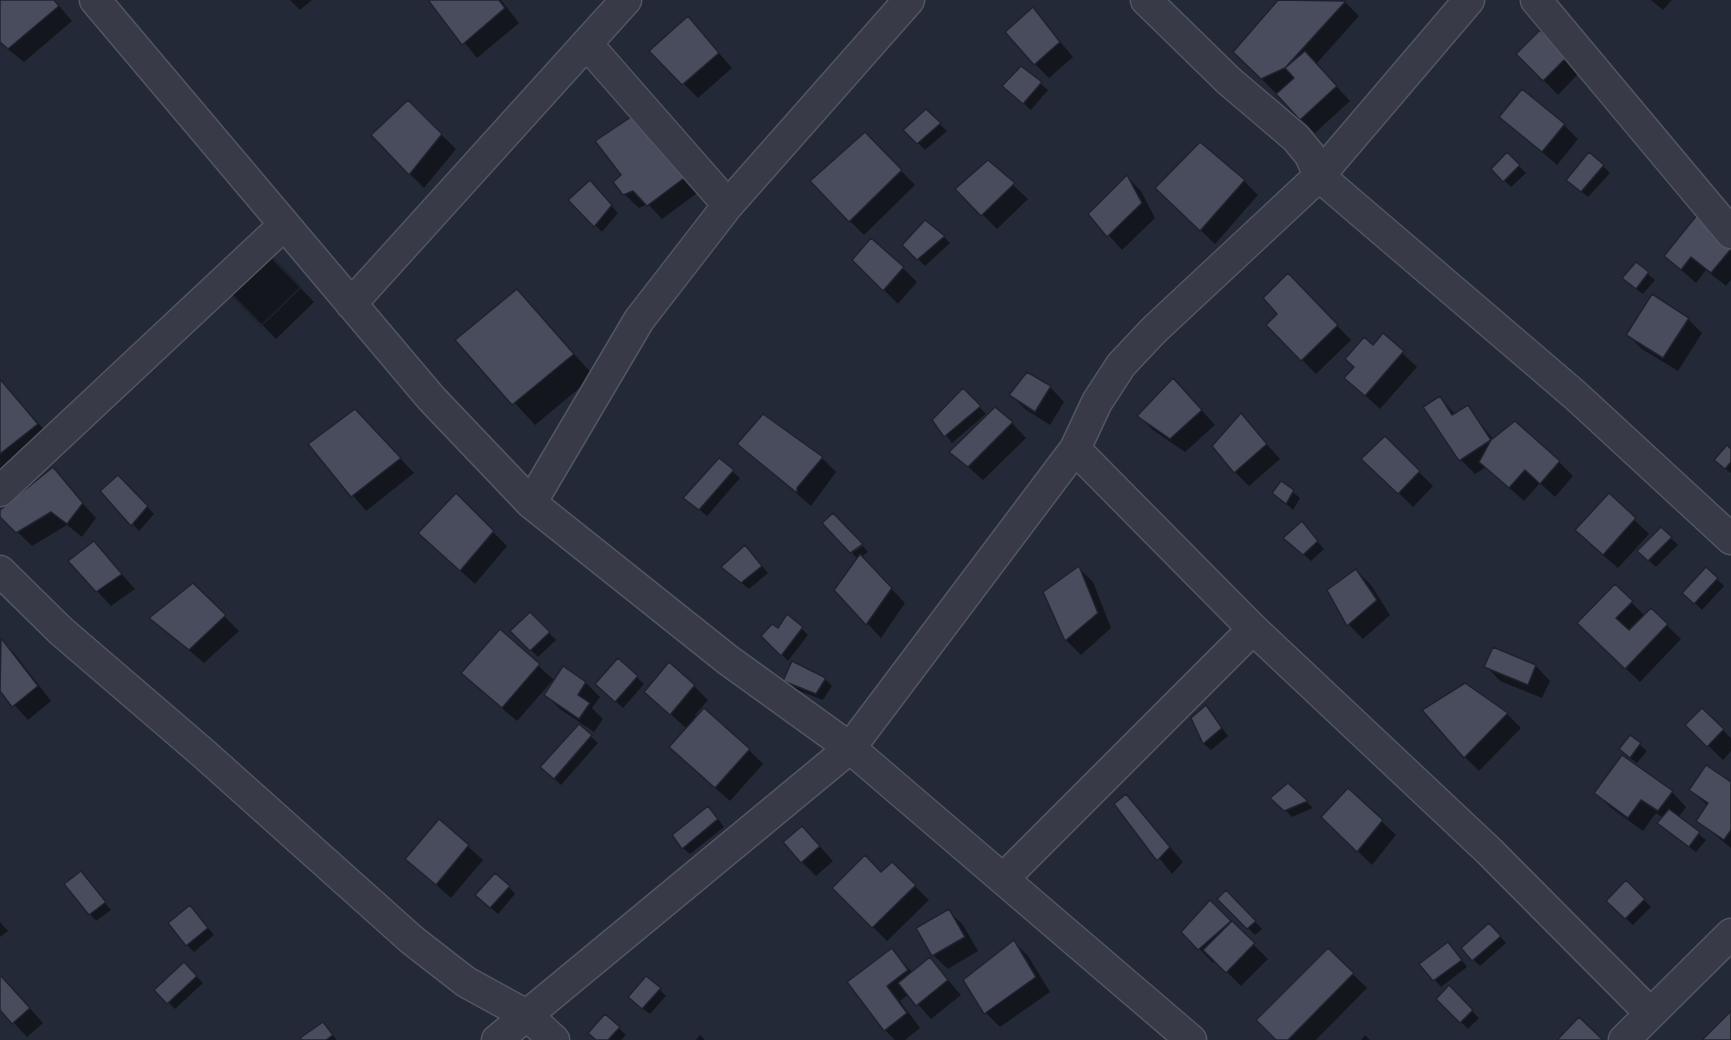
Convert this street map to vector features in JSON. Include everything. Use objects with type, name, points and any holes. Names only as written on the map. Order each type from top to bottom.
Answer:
[{"type":"street","points":[[95,0],[431,398],[531,503],[728,660],[850,748],[1191,1040]]},
{"type":"street","points":[[351,304],[626,0]]},
{"type":"street","points":[[531,503],[639,320],[729,205],[909,0]]},
{"type":"street","points":[[1146,0],[1229,81],[1296,138],[1310,155],[1319,176],[1575,395],[1731,539]]},
{"type":"street","points":[[497,1040],[850,748],[1075,449],[1097,402],[1121,365],[1154,330],[1319,176],[1469,0]]},
{"type":"street","points":[[1536,0],[1731,233]]},
{"type":"street","points":[[587,44],[729,205]]},
{"type":"street","points":[[0,491],[284,225]]},
{"type":"street","points":[[1075,449],[1252,628],[1489,851],[1650,1013]]},
{"type":"street","points":[[0,571],[60,632],[412,940],[466,982],[528,1016],[555,1040]]},
{"type":"street","points":[[1003,879],[1252,628]]},
{"type":"street","points":[[1624,1040],[1731,934]]},
{"type":"building","points":[[0,0],[54,0],[59,6],[8,49],[0,42]]},
{"type":"building","points":[[428,0],[499,0],[505,8],[462,45]]},
{"type":"building","points":[[1278,0],[1346,1],[1285,68],[1261,79],[1233,52]]},
{"type":"building","points":[[1033,7],[1060,42],[1034,65],[1005,32]]},
{"type":"building","points":[[688,16],[719,53],[682,85],[649,51]]},
{"type":"building","points":[[1540,30],[1567,57],[1543,81],[1516,54]]},
{"type":"building","points":[[1305,51],[1337,86],[1300,120],[1276,94],[1294,78],[1285,68]]},
{"type":"building","points":[[1021,66],[1042,82],[1023,104],[1002,86]]},
{"type":"building","points":[[1522,89],[1565,124],[1542,152],[1499,117]]},
{"type":"building","points":[[408,100],[442,134],[409,175],[371,135]]},
{"type":"building","points":[[926,109],[941,123],[917,144],[903,130]]},
{"type":"building","points":[[634,115],[687,176],[647,206],[633,191],[623,195],[613,182],[621,175],[595,141]]},
{"type":"building","points":[[865,132],[902,170],[849,222],[810,181]]},
{"type":"building","points":[[1200,142],[1245,180],[1200,231],[1155,188]]},
{"type":"building","points":[[1507,152],[1520,165],[1503,182],[1491,169]]},
{"type":"building","points":[[1589,152],[1604,165],[1581,192],[1566,180]]},
{"type":"building","points":[[988,160],[1015,183],[981,216],[955,189]]},
{"type":"building","points":[[1127,175],[1142,203],[1107,237],[1088,214]]},
{"type":"building","points":[[590,180],[612,205],[594,227],[568,200]]},
{"type":"building","points":[[1697,215],[1731,242],[1731,249],[1711,273],[1691,257],[1681,270],[1664,256]]},
{"type":"building","points":[[925,220],[945,236],[917,260],[902,245]]},
{"type":"building","points":[[871,238],[904,267],[883,291],[852,260]]},
{"type":"building","points":[[269,254],[301,287],[261,326],[229,293]]},
{"type":"building","points":[[269,254],[301,287],[261,326],[229,293]]},
{"type":"building","points":[[1636,262],[1649,272],[1636,289],[1622,278]]},
{"type":"building","points":[[1288,273],[1338,325],[1301,361],[1266,325],[1277,314],[1263,298]]},
{"type":"building","points":[[517,289],[574,354],[512,405],[455,340]]},
{"type":"building","points":[[1652,294],[1689,318],[1663,358],[1626,335]]},
{"type":"building","points":[[1383,333],[1404,351],[1365,396],[1344,378],[1354,367],[1345,359],[1364,337],[1373,345]]},
{"type":"building","points":[[1027,372],[1051,386],[1035,412],[1009,395]]},
{"type":"building","points":[[1173,378],[1202,410],[1170,439],[1137,416]]},
{"type":"building","points":[[0,379],[38,424],[0,454]]},
{"type":"building","points":[[963,388],[981,406],[944,437],[932,420]]},
{"type":"building","points":[[1440,396],[1452,415],[1468,405],[1491,440],[1459,461],[1423,407]]},
{"type":"building","points":[[995,407],[1013,422],[968,467],[949,452]]},
{"type":"building","points":[[355,409],[401,458],[351,497],[308,444]]},
{"type":"building","points":[[1241,413],[1267,444],[1234,473],[1212,446]]},
{"type":"building","points":[[763,414],[823,457],[797,488],[797,493],[737,444]]},
{"type":"building","points":[[1515,421],[1560,461],[1540,484],[1525,470],[1509,488],[1479,462],[1491,440]]},
{"type":"building","points":[[1385,436],[1420,471],[1398,494],[1361,459]]},
{"type":"building","points":[[1727,445],[1731,449],[1731,462],[1725,469],[1714,460]]},
{"type":"building","points":[[719,458],[734,470],[699,510],[683,498]]},
{"type":"building","points":[[53,467],[83,503],[67,524],[51,512],[16,533],[0,517],[0,510]]},
{"type":"building","points":[[118,475],[148,506],[131,526],[100,491]]},
{"type":"building","points":[[1281,481],[1294,490],[1286,504],[1272,493]]},
{"type":"building","points":[[456,493],[494,531],[460,571],[418,533]]},
{"type":"building","points":[[1609,493],[1636,518],[1603,555],[1575,530]]},
{"type":"building","points":[[833,513],[863,544],[850,553],[822,523]]},
{"type":"building","points":[[1302,521],[1318,541],[1303,555],[1283,538]]},
{"type":"building","points":[[1661,527],[1672,537],[1648,561],[1637,551]]},
{"type":"building","points":[[94,541],[122,574],[96,592],[68,561]]},
{"type":"building","points":[[745,545],[762,566],[741,583],[721,567]]},
{"type":"building","points":[[860,554],[892,588],[866,625],[834,590]]},
{"type":"building","points":[[1079,566],[1098,613],[1065,641],[1043,592]]},
{"type":"building","points":[[1706,567],[1718,578],[1694,604],[1682,593]]},
{"type":"building","points":[[1356,569],[1377,600],[1347,626],[1327,590]]},
{"type":"building","points":[[193,583],[226,615],[189,650],[149,618]]},
{"type":"building","points":[[1615,584],[1633,601],[1616,618],[1629,630],[1651,608],[1668,624],[1625,669],[1577,623]]},
{"type":"building","points":[[530,612],[550,632],[530,651],[510,631]]},
{"type":"building","points":[[787,614],[803,627],[781,656],[761,636],[772,624],[778,628]]},
{"type":"building","points":[[500,629],[540,664],[502,708],[461,673]]},
{"type":"building","points":[[1,638],[38,686],[12,707],[0,691]]},
{"type":"building","points":[[1493,647],[1536,665],[1528,685],[1484,667]]},
{"type":"building","points":[[618,658],[638,676],[615,702],[595,684]]},
{"type":"building","points":[[792,661],[826,678],[816,694],[783,681]]},
{"type":"building","points":[[669,662],[695,685],[670,715],[644,692]]},
{"type":"building","points":[[563,666],[586,682],[578,695],[590,703],[579,719],[544,695]]},
{"type":"building","points":[[1465,683],[1508,713],[1464,758],[1422,710]]},
{"type":"building","points":[[1206,705],[1222,728],[1203,744],[1191,718]]},
{"type":"building","points":[[704,708],[750,749],[715,788],[669,747]]},
{"type":"building","points":[[1702,708],[1724,729],[1707,747],[1685,725]]},
{"type":"building","points":[[579,724],[592,735],[554,779],[540,767]]},
{"type":"building","points":[[1630,735],[1641,743],[1630,758],[1619,749]]},
{"type":"building","points":[[1622,755],[1673,791],[1658,811],[1641,800],[1628,818],[1594,793]]},
{"type":"building","points":[[1706,765],[1731,782],[1731,830],[1724,840],[1696,821],[1708,803],[1689,790]]},
{"type":"building","points":[[1288,783],[1308,801],[1284,811],[1270,798]]},
{"type":"building","points":[[1348,788],[1383,820],[1357,852],[1321,817]]},
{"type":"building","points":[[1126,794],[1170,847],[1157,861],[1114,804]]},
{"type":"building","points":[[708,806],[718,819],[682,849],[672,835]]},
{"type":"building","points":[[1669,809],[1700,832],[1689,847],[1657,823]]},
{"type":"building","points":[[439,819],[469,845],[436,885],[405,859]]},
{"type":"building","points":[[802,826],[820,846],[801,863],[783,842]]},
{"type":"building","points":[[865,855],[881,872],[892,862],[916,885],[872,928],[832,888]]},
{"type":"building","points":[[81,871],[106,902],[89,915],[64,884]]},
{"type":"building","points":[[495,873],[510,886],[490,908],[475,895]]},
{"type":"building","points":[[1626,880],[1645,899],[1625,919],[1606,901]]},
{"type":"building","points":[[1226,890],[1256,921],[1247,929],[1217,899]]},
{"type":"building","points":[[1210,900],[1231,921],[1198,950],[1181,932]]},
{"type":"building","points":[[190,905],[208,928],[186,946],[168,923]]},
{"type":"building","points":[[949,909],[965,937],[932,956],[916,928]]},
{"type":"building","points":[[1232,921],[1255,943],[1226,973],[1203,950]]},
{"type":"building","points":[[1489,923],[1501,936],[1472,961],[1461,948]]},
{"type":"building","points":[[1014,940],[1036,977],[984,1014],[963,980]]},
{"type":"building","points":[[1448,942],[1462,960],[1433,981],[1419,964]]},
{"type":"building","points":[[892,948],[908,970],[887,986],[907,1013],[884,1031],[847,982]]},
{"type":"building","points":[[1328,948],[1354,973],[1288,1040],[1276,1040],[1256,1020]]},
{"type":"building","points":[[930,957],[948,980],[916,1006],[898,983]]},
{"type":"building","points":[[184,962],[197,976],[167,1004],[154,990]]},
{"type":"building","points":[[0,975],[30,1008],[12,1024],[0,1010]]},
{"type":"building","points":[[646,976],[661,988],[642,1009],[628,997]]},
{"type":"building","points":[[1449,985],[1473,1010],[1460,1023],[1436,999]]},
{"type":"building","points":[[1731,1011],[1731,1040],[1702,1040]]},
{"type":"building","points":[[605,1014],[620,1027],[608,1040],[596,1040],[588,1033]]},
{"type":"building","points":[[1579,1017],[1602,1039],[1557,1040]]},
{"type":"building","points":[[323,1022],[333,1035],[326,1040],[302,1040],[300,1038]]}]
